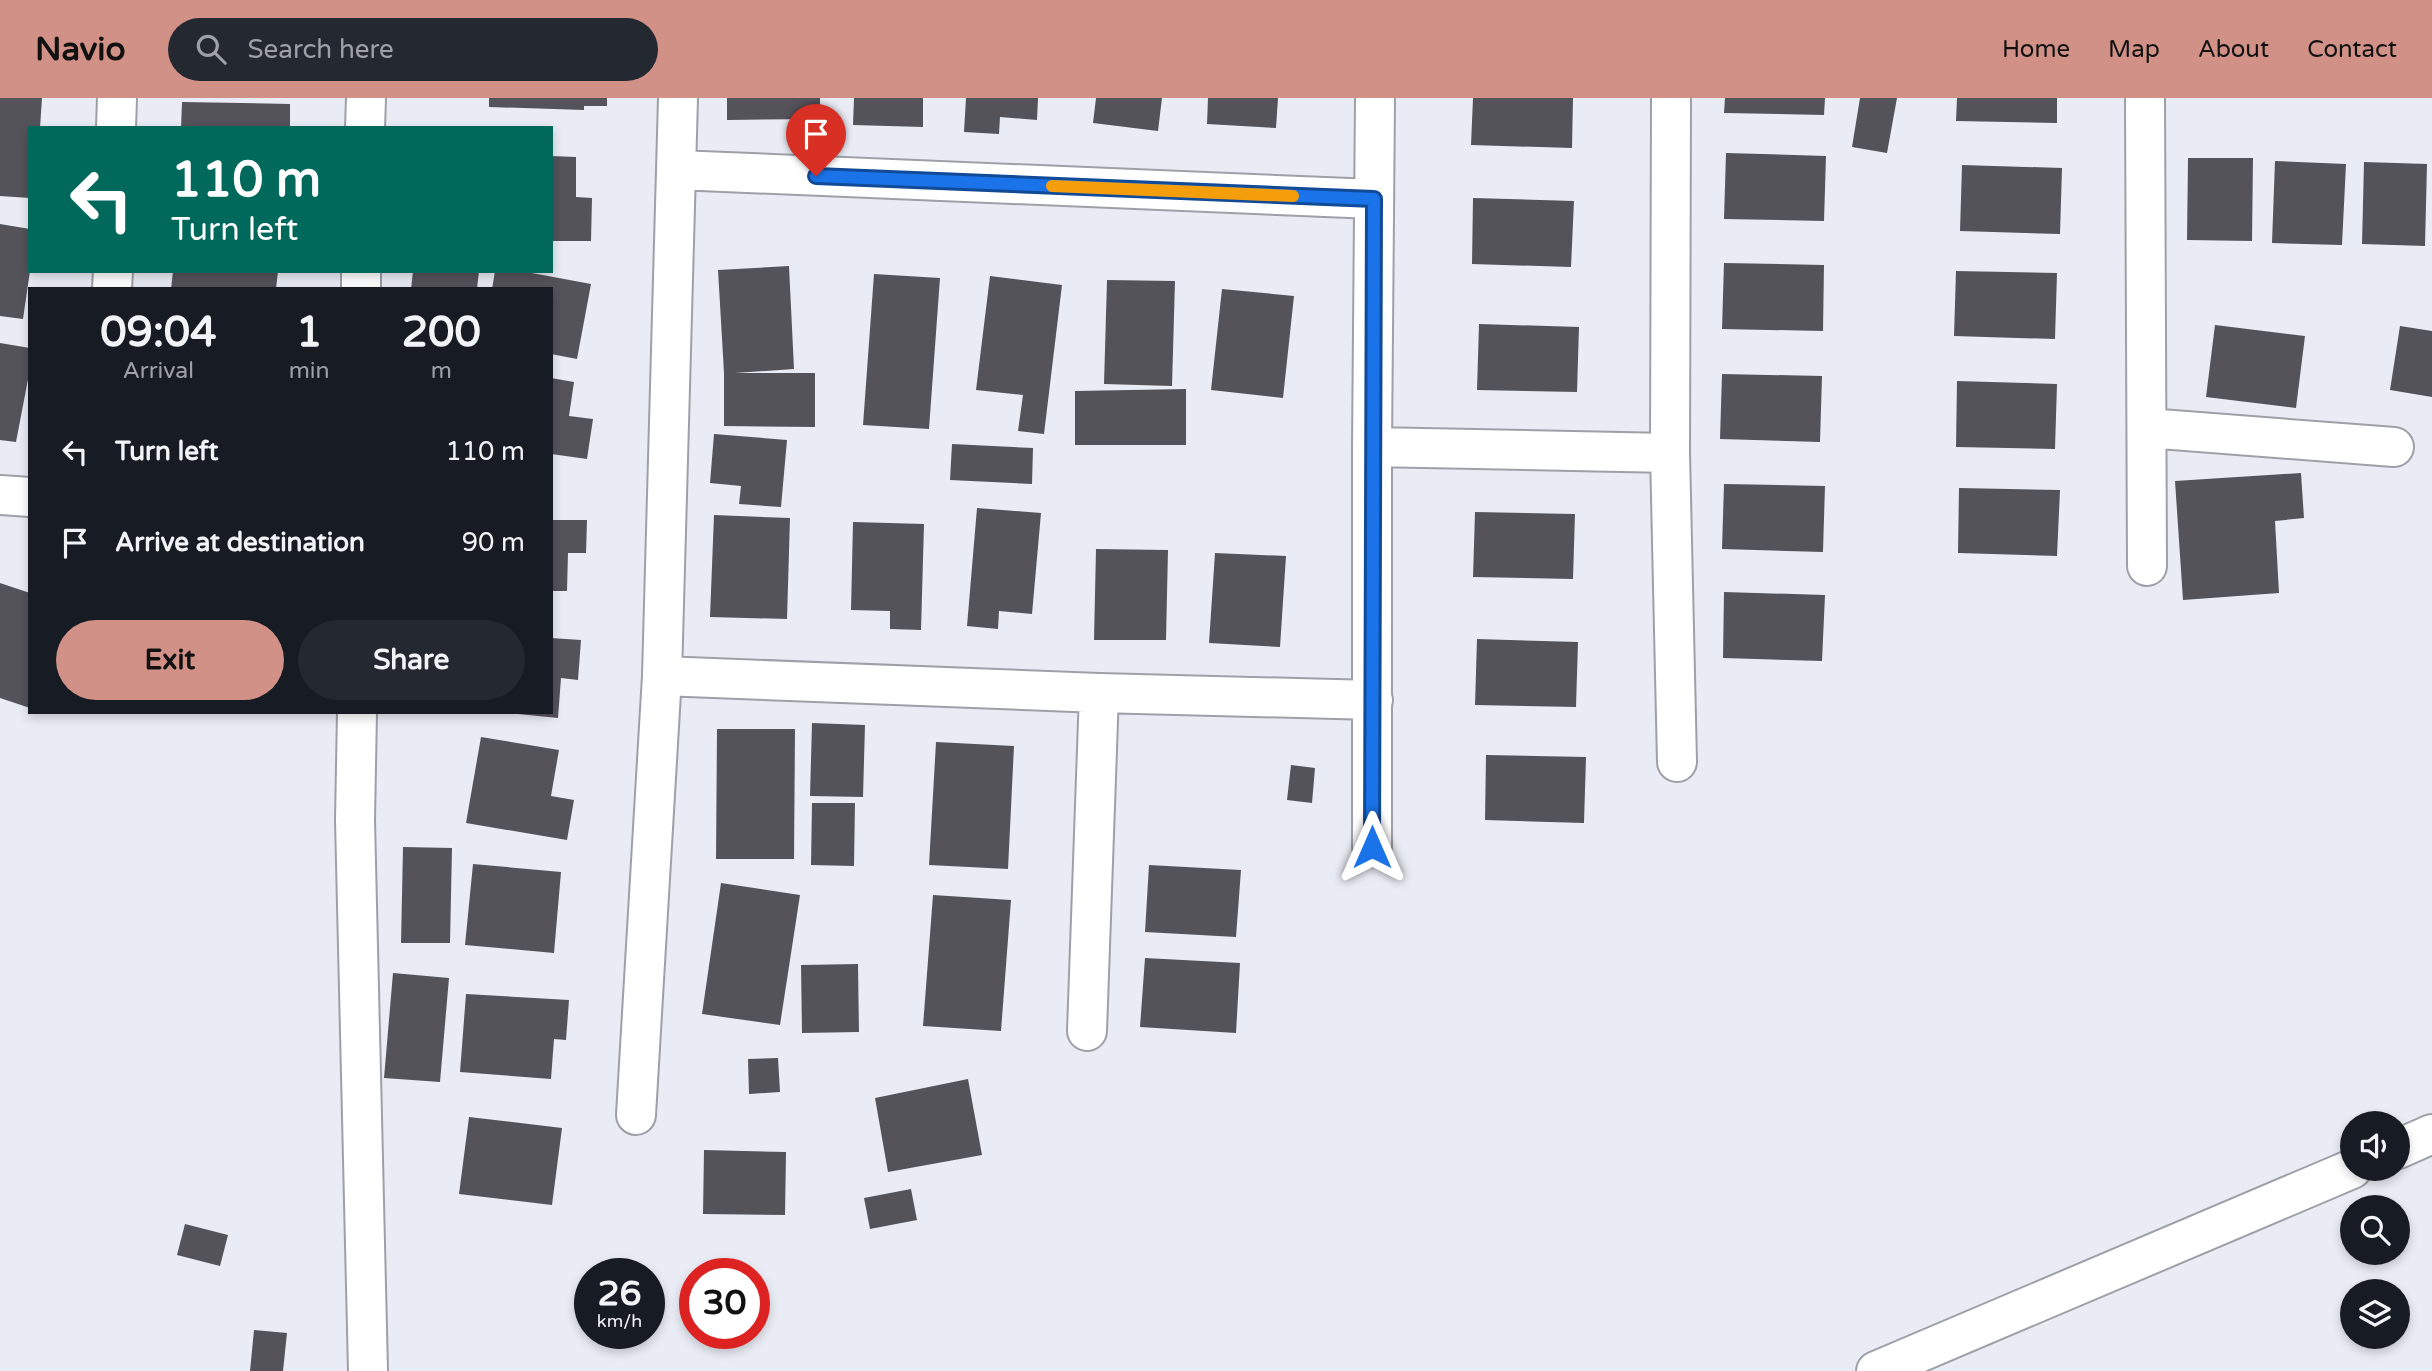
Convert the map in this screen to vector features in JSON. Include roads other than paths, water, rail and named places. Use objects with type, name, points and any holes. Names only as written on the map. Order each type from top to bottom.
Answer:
[{"type":"street","points":[[116,126],[117,98]]},
{"type":"street","points":[[365,126],[366,98]]},
{"type":"street","points":[[636,1115],[662,676],[678,98]]},
{"type":"street","points":[[1372,847],[1375,98]]},
{"type":"street","points":[[1671,98],[1670,453],[1676,762]]},
{"type":"street","points":[[2145,98],[2147,566]]},
{"type":"street","points":[[677,170],[1374,199]]},
{"type":"street","points":[[2147,428],[2394,447]]},
{"type":"street","points":[[1372,447],[1670,453]]},
{"type":"street","points":[[0,495],[28,498]]},
{"type":"street","points":[[662,676],[1099,693],[1373,700]]},
{"type":"street","points":[[1087,1031],[1099,693]]},
{"type":"street","points":[[357,714],[355,820],[368,1371]]},
{"type":"street","points":[[2410,1144],[2432,1135]]},
{"type":"street","points":[[1876,1371],[2340,1173]]}]
